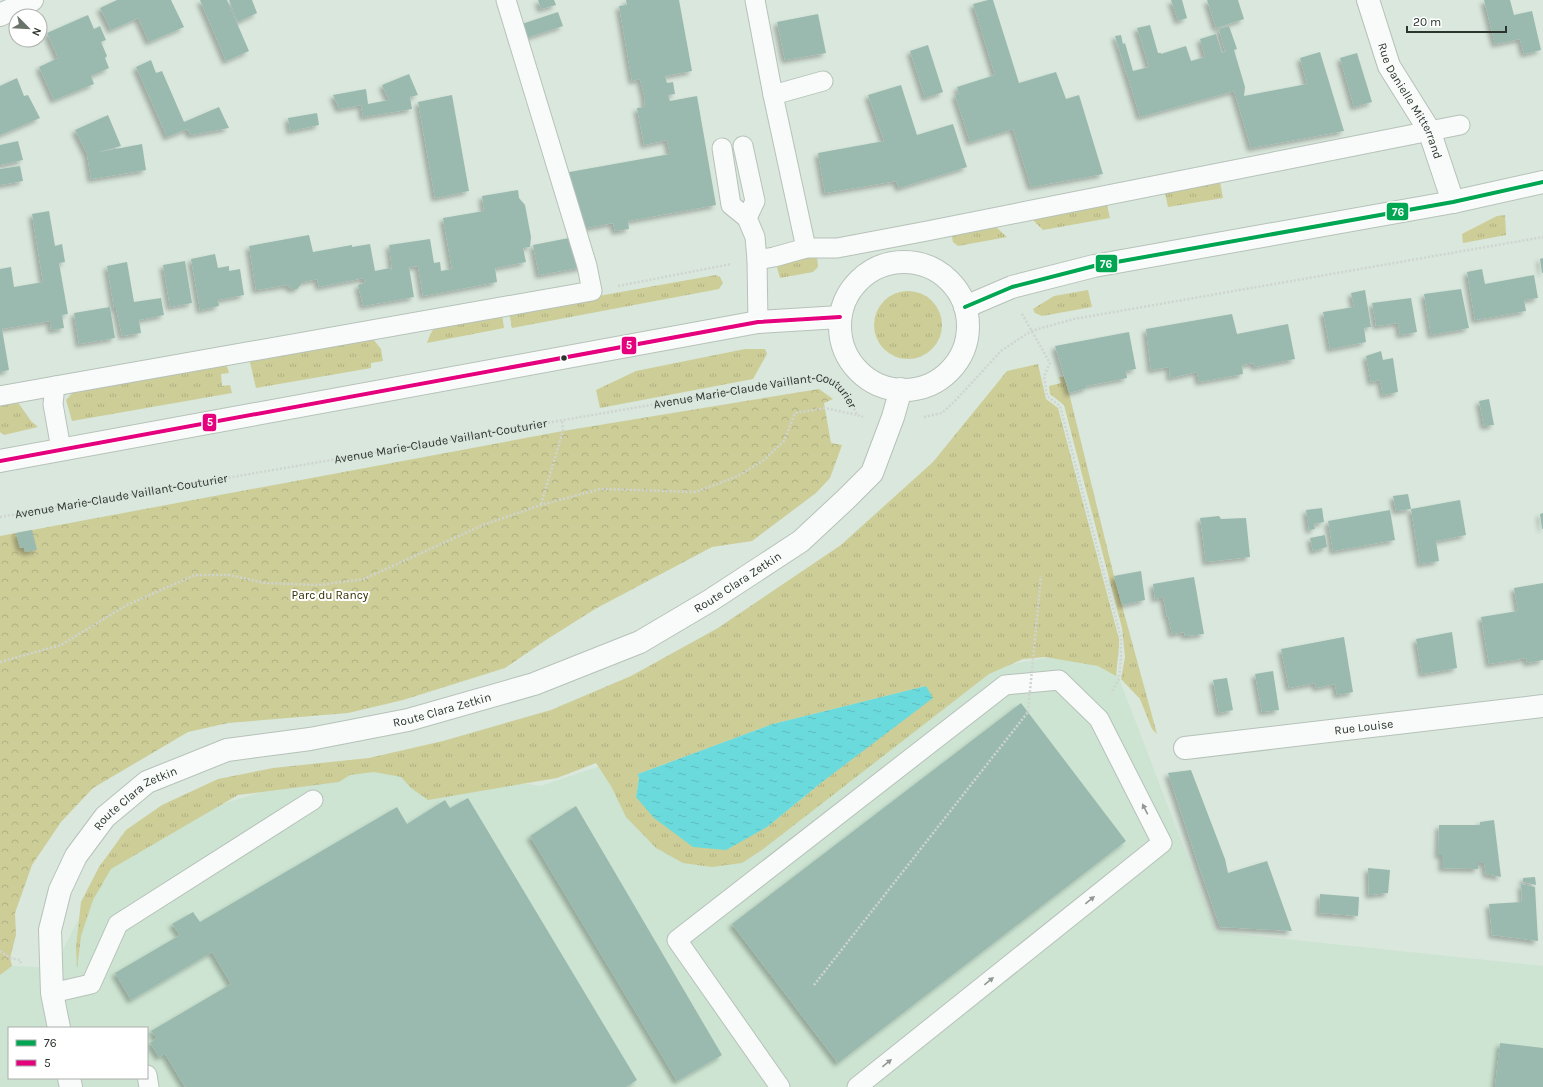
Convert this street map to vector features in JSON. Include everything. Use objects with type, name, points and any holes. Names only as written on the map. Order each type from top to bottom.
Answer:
[{"type":"main road","points":[[0,15],[32,0]]},
{"type":"main road","name":"Rue Danielle Mitterrand","points":[[1368,0],[1389,66],[1429,130],[1453,202]]},
{"type":"main road","points":[[965,307],[1012,287],[1094,266],[1453,202],[1543,182]]},
{"type":"main road","points":[[914,262],[938,271],[954,286],[965,307],[969,329],[963,352],[950,371],[930,385],[890,390],[870,381],[861,374],[843,348],[840,317],[847,296],[861,278],[879,266],[891,263],[914,262]]},
{"type":"main road","points":[[0,460],[758,322],[840,317]]},
{"type":"main road","name":"Route Clara Zetkin","points":[[59,1027],[52,993],[50,930],[60,890],[76,856],[105,817],[147,782],[227,750],[310,739],[408,720],[534,684],[640,642],[711,600],[801,541],[846,499],[872,473],[893,417],[901,389]]},
{"type":"main road","name":"Rue Louise","points":[[1186,748],[1543,706]]},
{"type":"lane","points":[[0,396],[592,291],[587,266],[506,0]]},
{"type":"lane","points":[[756,0],[773,95],[806,248]]},
{"type":"lane","points":[[773,95],[823,81]]},
{"type":"lane","points":[[757,260],[806,248],[837,248],[927,231],[1460,125]]},
{"type":"lane","points":[[743,146],[754,201],[747,218]]},
{"type":"lane","points":[[722,148],[731,205],[747,218],[755,237],[758,322]]},
{"type":"lane","points":[[55,386],[53,404],[61,449]]},
{"type":"lane","points":[[780,1087],[677,940],[1005,685],[1059,680],[1099,719],[1162,843],[857,1087]]},
{"type":"lane","points":[[52,993],[91,984],[118,924],[313,800]]},
{"type":"path","points":[[927,417],[942,413],[955,401],[1000,351],[1031,331],[1074,319],[1543,237]]},
{"type":"path","points":[[592,291],[717,266],[757,260]]},
{"type":"path","points":[[1021,312],[1050,363],[1044,376],[1048,396],[1060,406],[1121,638],[1119,679],[1099,719]]},
{"type":"path","name":"Avenue Marie-Claude Vaillant-Couturier","points":[[0,517],[796,380],[823,378],[836,384],[847,393],[857,415],[864,417]]},
{"type":"path","points":[[0,662],[61,646],[127,606],[195,575],[228,575],[265,583],[319,585],[364,579],[483,525],[541,505],[600,489],[696,492],[738,476],[764,460],[784,441],[795,413],[825,408],[857,415]]},
{"type":"path","points":[[541,505],[563,431],[562,420]]},
{"type":"path","points":[[814,985],[1028,712],[1041,576]]},
{"type":"path","points":[[0,951],[10,958]]},
{"type":"shaded area","points":[[1107,647],[1216,932],[1543,966],[1543,1087],[0,1087],[0,973],[12,966],[54,968],[121,835],[363,761],[541,786],[773,708]]},
{"type":"green space","points":[[1220,182],[1223,198],[1168,207],[1165,193]]},
{"type":"green space","points":[[1107,205],[1110,218],[1043,230],[1030,217]]},
{"type":"green space","points":[[1505,215],[1506,235],[1463,243],[1462,234],[1497,216]]},
{"type":"green space","points":[[990,225],[996,227],[1007,237],[958,246],[953,242],[951,232]]},
{"type":"green space","points":[[817,256],[818,267],[813,272],[780,278],[776,264]]},
{"type":"green space","points":[[716,275],[720,277],[723,283],[719,289],[512,328],[509,312]]},
{"type":"green space","points":[[1088,290],[1092,307],[1042,316],[1035,313],[1033,309],[1054,296]]},
{"type":"green space","points":[[908,291],[921,294],[932,301],[939,312],[942,325],[939,338],[932,349],[921,356],[908,359],[895,356],[884,349],[877,338],[874,325],[877,312],[884,301],[895,294]]},
{"type":"green space","points":[[502,314],[504,328],[427,343],[434,329],[439,326],[466,319]]},
{"type":"green space","points":[[373,339],[381,349],[383,361],[371,363],[371,368],[256,388],[249,358]]},
{"type":"green space","points":[[745,349],[765,349],[767,354],[753,379],[600,408],[596,390],[636,371]]},
{"type":"green space","points":[[226,363],[229,373],[221,374],[222,386],[230,385],[232,393],[72,421],[66,400],[74,391]]},
{"type":"green space","points":[[1038,364],[1046,399],[1058,408],[1119,639],[1116,676],[1098,666],[1045,657],[1023,659],[989,674],[762,850],[742,863],[712,867],[683,863],[656,848],[626,817],[611,786],[596,763],[557,778],[428,800],[411,788],[401,777],[374,772],[350,775],[339,782],[238,795],[111,869],[93,900],[81,936],[77,969],[76,947],[81,902],[99,867],[126,830],[162,805],[218,779],[273,768],[369,758],[443,741],[551,710],[631,676],[718,628],[841,545],[933,462],[1007,371]],"holes":[[[926,686],[822,782],[767,827],[636,797],[639,779],[638,774],[773,724]]]},
{"type":"green space","points":[[1059,377],[1064,377],[1069,393],[1114,576],[1157,734],[1152,729],[1140,699],[1121,679],[1125,657],[1122,628],[1064,405],[1050,394],[1049,386],[1061,383]]},
{"type":"green space","name":"Parc du Rancy","points":[[819,389],[833,399],[824,403],[831,443],[842,445],[830,478],[816,493],[752,541],[712,547],[595,609],[505,668],[403,700],[348,713],[228,723],[188,732],[93,788],[61,822],[32,865],[15,913],[16,935],[10,958],[12,966],[0,975],[0,536],[563,431]]},
{"type":"green space","points":[[17,401],[31,421],[38,427],[4,435],[0,432],[0,404]]},
{"type":"water","points":[[926,686],[933,698],[822,782],[767,827],[726,850],[693,847],[654,818],[636,797],[639,779],[638,774],[773,724]]},
{"type":"building","points":[[117,0],[171,0],[184,27],[149,42],[138,18],[111,30],[100,8]]},
{"type":"building","points":[[200,0],[227,0],[249,51],[226,61]]},
{"type":"building","points":[[229,0],[252,0],[257,13],[238,22]]},
{"type":"building","points":[[538,0],[554,0],[556,5],[541,9]]},
{"type":"building","points":[[626,0],[679,0],[692,71],[665,76],[667,83],[673,82],[675,94],[668,95],[670,101],[697,96],[716,205],[628,221],[629,229],[615,231],[613,223],[581,229],[564,173],[670,154],[667,140],[644,145],[637,108],[645,107],[644,95],[640,79],[632,81],[619,6],[627,5]]},
{"type":"building","points":[[993,0],[1019,83],[1056,72],[1066,99],[1079,95],[1103,174],[1031,187],[1013,129],[970,142],[955,95],[959,94],[957,87],[995,75],[973,4]]},
{"type":"building","points":[[1171,0],[1182,0],[1187,18],[1178,21]]},
{"type":"building","points":[[1207,0],[1238,0],[1244,19],[1216,28]]},
{"type":"building","points":[[1484,0],[1510,0],[1514,15],[1532,11],[1541,50],[1524,54],[1520,39],[1495,44]]},
{"type":"building","points":[[558,12],[563,26],[523,39],[519,25]]},
{"type":"building","points":[[818,14],[826,53],[785,60],[777,22]]},
{"type":"building","points":[[88,15],[94,29],[100,26],[106,40],[101,42],[107,56],[105,58],[109,68],[91,76],[94,84],[54,100],[39,67],[58,58],[48,33]]},
{"type":"building","points":[[1150,25],[1158,53],[1161,54],[1186,46],[1191,61],[1205,57],[1200,39],[1216,34],[1222,53],[1225,52],[1219,29],[1229,26],[1237,49],[1234,50],[1245,87],[1244,96],[1307,84],[1300,58],[1320,52],[1344,131],[1251,148],[1234,91],[1140,117],[1115,36],[1121,35],[1123,44],[1125,43],[1133,71],[1149,67],[1137,28]]},
{"type":"building","points":[[928,45],[943,92],[925,98],[910,51]]},
{"type":"building","points":[[1357,53],[1372,102],[1354,107],[1340,58]]},
{"type":"building","points":[[151,60],[156,73],[162,71],[184,122],[219,107],[229,128],[191,135],[187,129],[167,137],[136,67]]},
{"type":"building","points":[[409,74],[418,95],[410,97],[412,109],[363,117],[361,105],[339,109],[333,95],[366,89],[368,104],[389,100],[382,85]]},
{"type":"building","points":[[17,78],[24,96],[28,95],[40,118],[0,135],[0,86]]},
{"type":"building","points":[[901,85],[917,135],[953,124],[967,167],[899,188],[896,181],[825,193],[818,153],[884,141],[868,95]]},
{"type":"building","points":[[452,95],[469,191],[435,198],[418,102]]},
{"type":"building","points":[[317,113],[319,125],[290,131],[288,118]]},
{"type":"building","points":[[108,115],[121,146],[94,153],[142,144],[146,170],[91,179],[87,154],[75,130]]},
{"type":"building","points":[[18,141],[23,160],[0,165],[0,145]]},
{"type":"building","points":[[20,166],[23,181],[0,185],[0,169]]},
{"type":"building","points":[[518,190],[519,198],[525,205],[531,237],[530,247],[523,248],[526,262],[495,268],[497,282],[423,296],[418,266],[409,267],[414,297],[363,306],[358,285],[365,283],[364,278],[319,287],[317,279],[303,282],[297,289],[292,289],[287,285],[256,290],[249,246],[309,235],[313,252],[352,245],[352,247],[370,244],[375,271],[390,268],[391,270],[392,269],[389,245],[430,239],[434,263],[440,262],[441,271],[452,269],[443,218],[484,211],[482,196]]},
{"type":"building","points":[[49,211],[55,246],[62,244],[65,262],[59,263],[68,314],[62,315],[64,328],[51,330],[50,321],[2,329],[9,370],[0,372],[0,269],[11,267],[14,287],[43,282],[32,214]]},
{"type":"building","points":[[574,237],[583,267],[539,275],[533,245]]},
{"type":"building","points":[[215,254],[218,268],[229,266],[229,271],[240,269],[244,295],[218,300],[219,306],[200,310],[191,259]]},
{"type":"building","points":[[1543,258],[1543,273],[1542,273],[1540,259]]},
{"type":"building","points":[[185,261],[192,303],[170,307],[163,265]]},
{"type":"building","points":[[127,262],[134,302],[161,298],[164,315],[139,320],[141,333],[122,336],[116,308],[114,308],[107,266]]},
{"type":"building","points":[[1482,269],[1485,284],[1534,275],[1538,298],[1524,300],[1526,311],[1475,320],[1467,272]]},
{"type":"building","points":[[1461,289],[1469,328],[1431,335],[1424,294]]},
{"type":"building","points":[[1365,290],[1371,327],[1364,328],[1366,342],[1330,349],[1323,312],[1354,307],[1351,293]]},
{"type":"building","points":[[1411,298],[1417,332],[1400,335],[1398,323],[1376,326],[1372,303]]},
{"type":"building","points":[[110,307],[115,338],[79,344],[74,313]]},
{"type":"building","points":[[1232,314],[1237,334],[1288,324],[1295,359],[1255,367],[1253,363],[1242,365],[1243,374],[1199,382],[1197,372],[1170,378],[1169,367],[1151,370],[1146,329]]},
{"type":"building","points":[[1129,332],[1136,369],[1126,371],[1127,378],[1086,386],[1087,388],[1069,393],[1055,346]]},
{"type":"building","points":[[1381,351],[1383,360],[1393,358],[1398,392],[1383,395],[1380,380],[1371,382],[1366,356]]},
{"type":"building","points":[[1489,399],[1494,425],[1484,426],[1479,401]]},
{"type":"building","points":[[1408,494],[1411,509],[1396,511],[1393,496]]},
{"type":"building","points":[[1460,500],[1466,535],[1436,541],[1439,561],[1420,564],[1411,509]]},
{"type":"building","points":[[1322,508],[1324,522],[1314,524],[1315,529],[1309,530],[1306,510]]},
{"type":"building","points":[[1390,510],[1395,540],[1333,551],[1328,521]]},
{"type":"building","points":[[1543,513],[1543,529],[1542,529],[1540,514]]},
{"type":"building","points":[[1219,516],[1221,519],[1246,518],[1250,557],[1206,562],[1200,518]]},
{"type":"building","points":[[32,530],[37,550],[25,552],[24,548],[20,548],[16,533]]},
{"type":"building","points":[[1325,535],[1327,547],[1313,551],[1310,538]]},
{"type":"building","points":[[1141,571],[1145,600],[1122,605],[1114,576]]},
{"type":"building","points":[[1194,577],[1204,634],[1185,636],[1184,632],[1172,634],[1163,597],[1155,599],[1153,584]]},
{"type":"building","points":[[1543,583],[1543,660],[1527,663],[1526,658],[1489,664],[1481,617],[1518,611],[1514,588]]},
{"type":"building","points":[[1452,632],[1457,668],[1422,674],[1416,639]]},
{"type":"building","points":[[1344,637],[1353,692],[1337,695],[1335,684],[1316,688],[1315,683],[1289,688],[1281,649]]},
{"type":"building","points":[[1273,671],[1279,710],[1262,712],[1255,674]]},
{"type":"building","points":[[1227,678],[1233,710],[1219,713],[1213,680]]},
{"type":"building","points":[[1021,703],[1126,841],[838,1063],[732,924]]},
{"type":"building","points":[[1191,770],[1225,859],[1228,873],[1267,861],[1292,931],[1220,927],[1168,773]]},
{"type":"building","points":[[468,798],[637,1080],[626,1087],[185,1087],[165,1054],[159,1057],[150,1043],[157,1038],[151,1031],[231,984],[212,952],[131,1000],[115,973],[180,935],[172,924],[193,912],[200,922],[397,807],[407,824],[445,800],[450,808]]},
{"type":"building","points":[[576,806],[722,1055],[677,1081],[530,836]]},
{"type":"building","points":[[1494,820],[1501,877],[1486,874],[1484,863],[1478,863],[1478,869],[1442,868],[1442,855],[1438,855],[1439,825],[1480,825],[1480,822]]},
{"type":"building","points":[[1368,868],[1390,870],[1388,893],[1369,895]]},
{"type":"building","points":[[1535,877],[1536,885],[1523,882],[1523,878]]},
{"type":"building","points":[[1521,884],[1535,887],[1538,941],[1492,935],[1489,904],[1522,902]]},
{"type":"building","points":[[1320,894],[1359,897],[1358,916],[1319,913]]},
{"type":"building","points":[[1500,1043],[1543,1048],[1543,1087],[1495,1087]]},
{"type":"transit line","name":"76","points":[[965,307],[1012,287],[1094,266],[1453,202],[1543,182]]},
{"type":"transit line","name":"5","points":[[0,461],[758,322],[840,317]]}]
